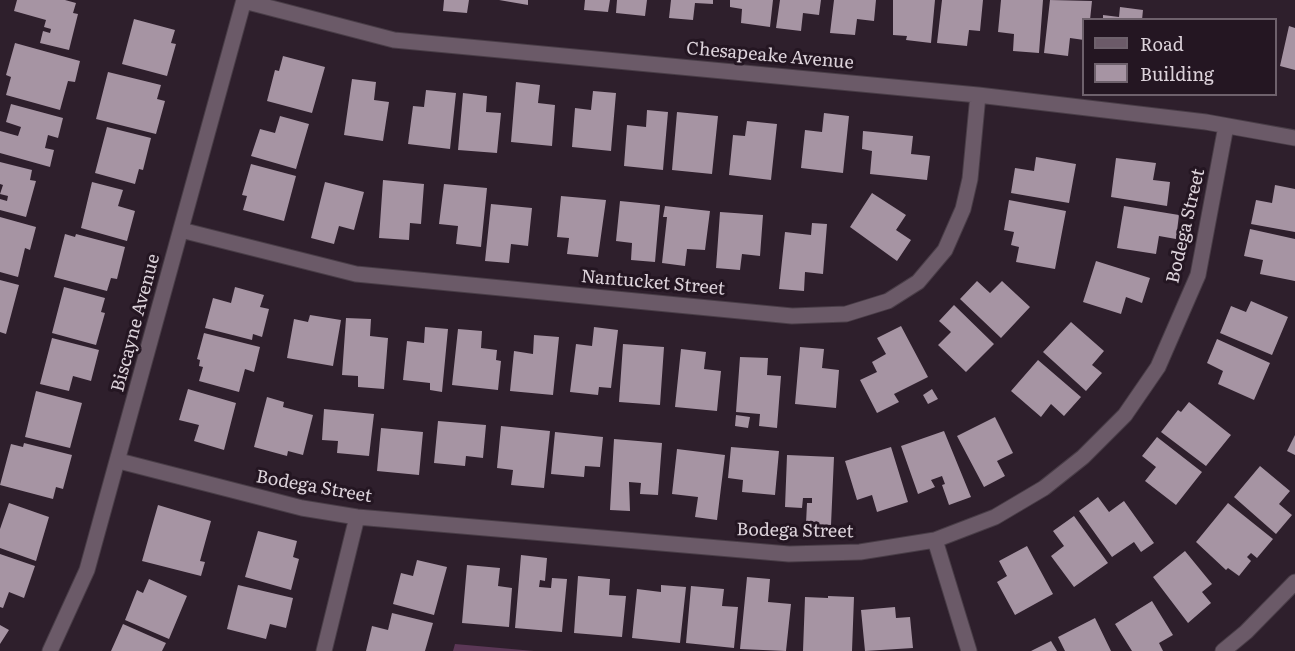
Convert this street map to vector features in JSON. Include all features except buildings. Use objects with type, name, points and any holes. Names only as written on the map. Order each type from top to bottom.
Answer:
[{"type":"street","name":"Chesapeake Avenue","points":[[244,1],[394,40],[978,95],[1226,126],[1295,138]]},
{"type":"street","name":"Biscayne Avenue","points":[[50,651],[87,570],[119,462],[244,1]]},
{"type":"street","name":"Nantucket Street","points":[[181,230],[356,274],[792,316],[846,314],[888,300],[918,282],[945,250],[963,209],[970,179],[978,95]]},
{"type":"street","name":"Bodega Street","points":[[119,462],[291,505],[357,517],[789,554],[825,555],[860,552],[935,540],[995,517],[1044,488],[1083,457],[1125,415],[1158,367],[1198,275],[1226,126]]},
{"type":"street","points":[[324,651],[357,517]]},
{"type":"street","points":[[935,540],[969,651]]},
{"type":"street","points":[[1223,651],[1246,632],[1295,582]]},
{"type":"shaded area","points":[[455,644],[534,651],[453,651]]}]
